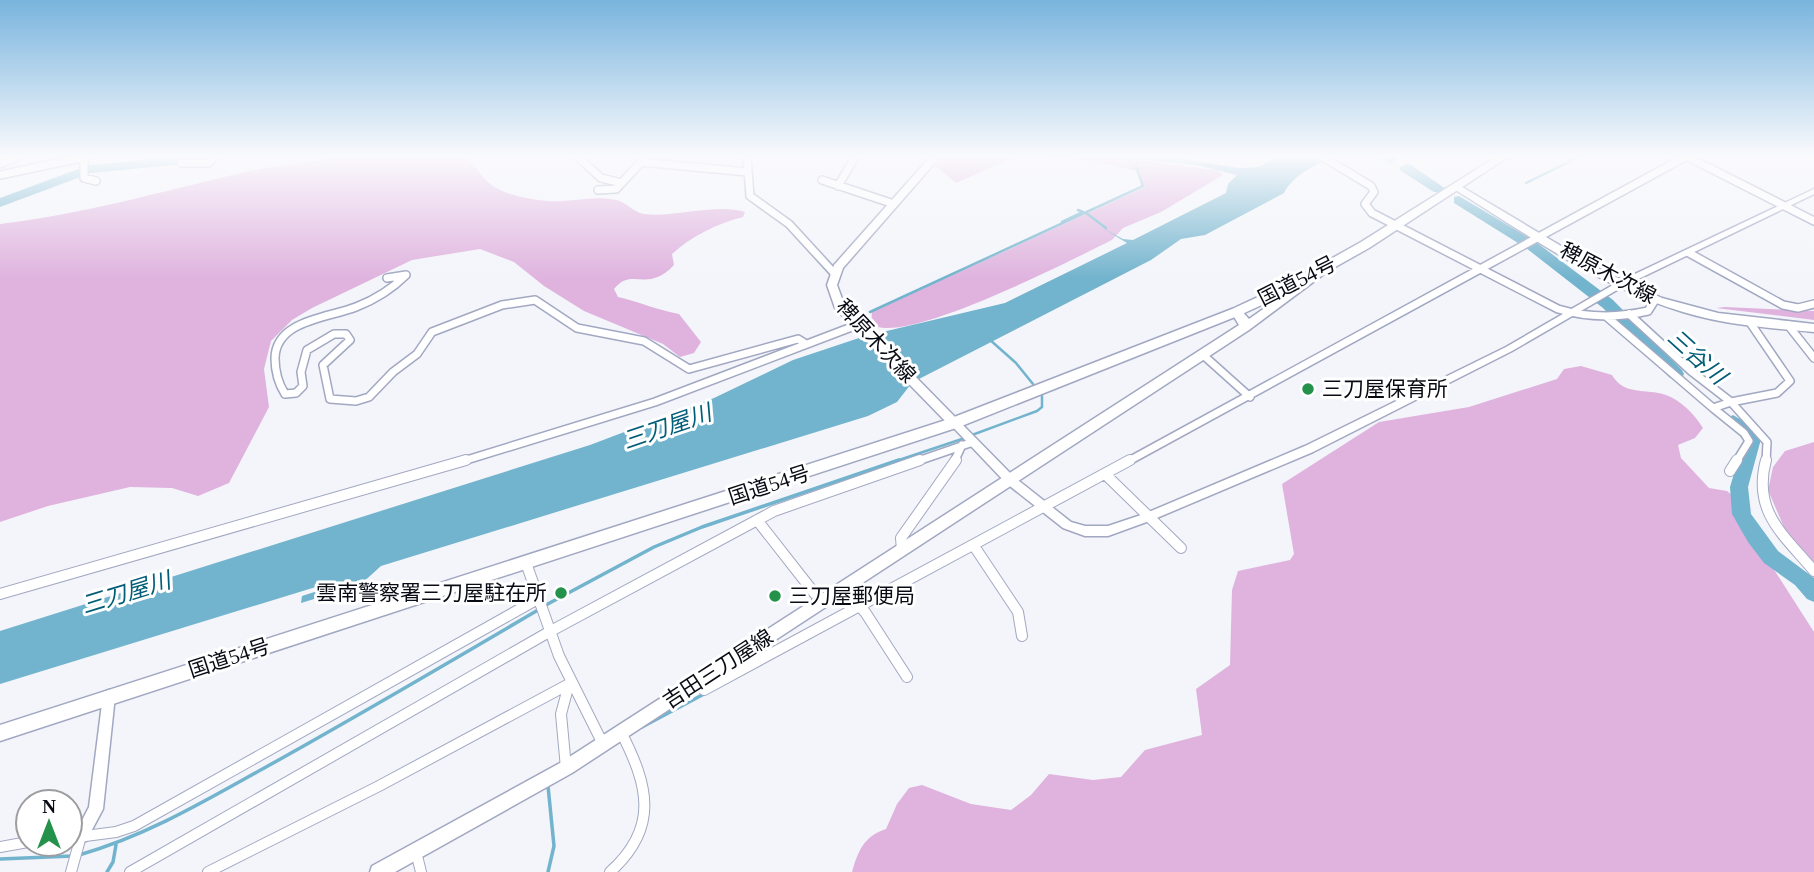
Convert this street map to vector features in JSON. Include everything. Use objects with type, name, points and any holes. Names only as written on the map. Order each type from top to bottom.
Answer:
[{"type":"highway","name":"国道54号","points":[[0,733],[526,564],[961,433],[1236,312],[1323,270],[1440,198]]},
{"type":"main road","name":"稗原木次線","points":[[900,198],[834,273],[834,298],[961,433]]},
{"type":"main road","name":"稗原木次線","points":[[1475,198],[1621,284],[1655,300],[1710,316],[1814,328]]},
{"type":"main road","name":"吉田三刀屋線","points":[[379,872],[566,768],[1245,327],[1323,270]]},
{"type":"main road","points":[[1236,312],[1245,322],[1245,327]]},
{"type":"street","points":[[752,198],[789,224],[829,271],[834,273]]},
{"type":"street","points":[[874,198],[894,204]]},
{"type":"street","points":[[1369,198],[1365,202],[1367,208],[1396,226],[1569,313],[1606,317],[1629,314],[1648,311],[1655,300]]},
{"type":"street","points":[[699,681],[704,690],[1047,509],[1105,474],[1610,198]]},
{"type":"street","points":[[1768,198],[1814,221]]},
{"type":"street","points":[[961,433],[1010,480],[1067,525],[1096,532],[1148,517],[1321,443],[1446,383],[1621,284],[1803,198]]},
{"type":"street","points":[[1689,253],[1783,306],[1798,308],[1814,304]]},
{"type":"street","points":[[387,278],[397,274],[406,276],[356,307],[312,319],[285,335],[274,357],[280,388],[285,394],[296,393],[303,386],[301,372],[307,350],[334,334],[346,334],[350,340],[323,365],[330,399],[361,400],[369,397],[393,372],[417,354],[432,332],[459,324],[502,305],[527,300],[541,301],[577,328],[644,341],[688,369],[769,345],[799,339],[803,342]]},
{"type":"street","points":[[1629,314],[1672,355],[1731,402],[1767,442],[1769,450],[1761,479],[1761,494],[1772,523],[1814,571]]},
{"type":"street","points":[[1606,317],[1748,437],[1749,445],[1730,471]]},
{"type":"street","points":[[1716,408],[1731,402],[1777,393],[1790,381],[1749,321]]},
{"type":"street","points":[[1788,325],[1814,358]]},
{"type":"street","points":[[0,594],[347,497],[656,401],[803,342],[859,326]]},
{"type":"street","points":[[1202,354],[1249,396]]},
{"type":"street","points":[[130,872],[549,632],[757,520],[961,433]]},
{"type":"street","points":[[902,550],[901,538],[961,453],[961,433]]},
{"type":"street","points":[[1105,474],[1181,548]]},
{"type":"street","points":[[757,520],[816,594],[825,600]]},
{"type":"street","points":[[974,546],[1018,612],[1022,636]]},
{"type":"street","points":[[526,564],[538,606],[569,684],[603,744]]},
{"type":"street","points":[[842,589],[860,607],[907,677]]},
{"type":"street","points":[[84,836],[116,832],[134,826],[538,606]]},
{"type":"street","points":[[566,768],[561,714],[569,684]]},
{"type":"street","points":[[208,872],[379,786],[569,684]]},
{"type":"street","points":[[84,826],[96,809],[109,696]]},
{"type":"street","points":[[610,872],[629,854],[640,830],[646,794],[644,780],[621,732]]},
{"type":"street","points":[[416,852],[421,872]]},
{"type":"shaded area","points":[[135,198],[527,198],[556,201],[607,199],[620,201],[644,214],[656,215],[721,209],[745,212],[743,217],[705,231],[688,242],[672,254],[674,265],[656,278],[627,280],[614,289],[618,297],[679,314],[701,342],[694,353],[680,357],[663,344],[584,311],[544,286],[514,262],[480,249],[412,260],[312,308],[292,320],[271,341],[264,369],[269,407],[229,483],[198,496],[172,488],[130,487],[48,506],[0,522],[0,224]]},
{"type":"shaded area","points":[[1122,198],[1185,198],[1161,212],[1123,228],[1112,240],[1028,281],[951,313],[917,324],[889,328],[871,324],[872,312]]},
{"type":"shaded area","points":[[1716,308],[1814,311],[1814,320]]},
{"type":"shaded area","points":[[1581,366],[1612,375],[1617,382],[1629,389],[1666,395],[1692,413],[1703,428],[1695,438],[1678,445],[1681,458],[1709,488],[1727,491],[1734,497],[1739,515],[1814,632],[1814,872],[852,872],[863,845],[872,836],[886,829],[897,804],[909,788],[922,785],[971,804],[1011,810],[1031,795],[1049,774],[1093,780],[1121,777],[1145,750],[1202,735],[1196,689],[1230,665],[1232,590],[1238,571],[1290,560],[1294,554],[1282,484],[1379,422],[1469,407],[1557,379],[1564,369]]},
{"type":"shaded area","points":[[1814,442],[1814,562],[1786,532],[1768,490],[1773,467],[1785,451]]},
{"type":"water","points":[[1217,198],[1275,198],[1205,235],[1181,239],[1151,260],[915,381],[870,335],[1005,303],[1127,243],[1102,228],[1123,239],[1133,240]]},
{"type":"water","name":"三刀屋川","points":[[865,336],[911,384],[897,402],[868,416],[381,566],[360,585],[301,603],[302,596],[330,587],[332,582],[0,684],[0,631],[590,445],[714,398],[793,360]]},
{"type":"waterway","points":[[0,203],[14,198]]},
{"type":"waterway","points":[[870,312],[1118,198]]},
{"type":"waterway","name":"三谷川","points":[[1459,200],[1531,245],[1608,304],[1676,374]]},
{"type":"waterway","points":[[1062,222],[1083,212],[1078,210]]},
{"type":"waterway","points":[[1086,213],[1106,228]]},
{"type":"waterway","points":[[1313,364],[1495,265]]},
{"type":"waterway","points":[[989,339],[1016,363],[1033,384]]},
{"type":"waterway","points":[[972,435],[1037,411],[1042,407],[1042,396]]},
{"type":"waterway","name":"三谷川","points":[[1733,421],[1752,439],[1739,487],[1741,514],[1771,557],[1802,579],[1814,593]]},
{"type":"waterway","points":[[899,460],[965,438]]},
{"type":"waterway","points":[[544,606],[654,547],[702,527],[899,460]]},
{"type":"waterway","points":[[893,462],[899,460]]},
{"type":"waterway","points":[[84,853],[152,828],[198,805],[538,610]]},
{"type":"waterway","points":[[642,727],[704,694]]},
{"type":"waterway","points":[[548,786],[554,846],[548,872]]},
{"type":"waterway","points":[[107,872],[113,862],[116,845]]},
{"type":"waterway","points":[[0,859],[24,858]]},
{"type":"place","name":"三刀屋保育所","points":[[1308,389]]},
{"type":"place","name":"雲南警察署三刀屋駐在所","points":[[561,593]]},
{"type":"place","name":"三刀屋郵便局","points":[[775,596]]}]
